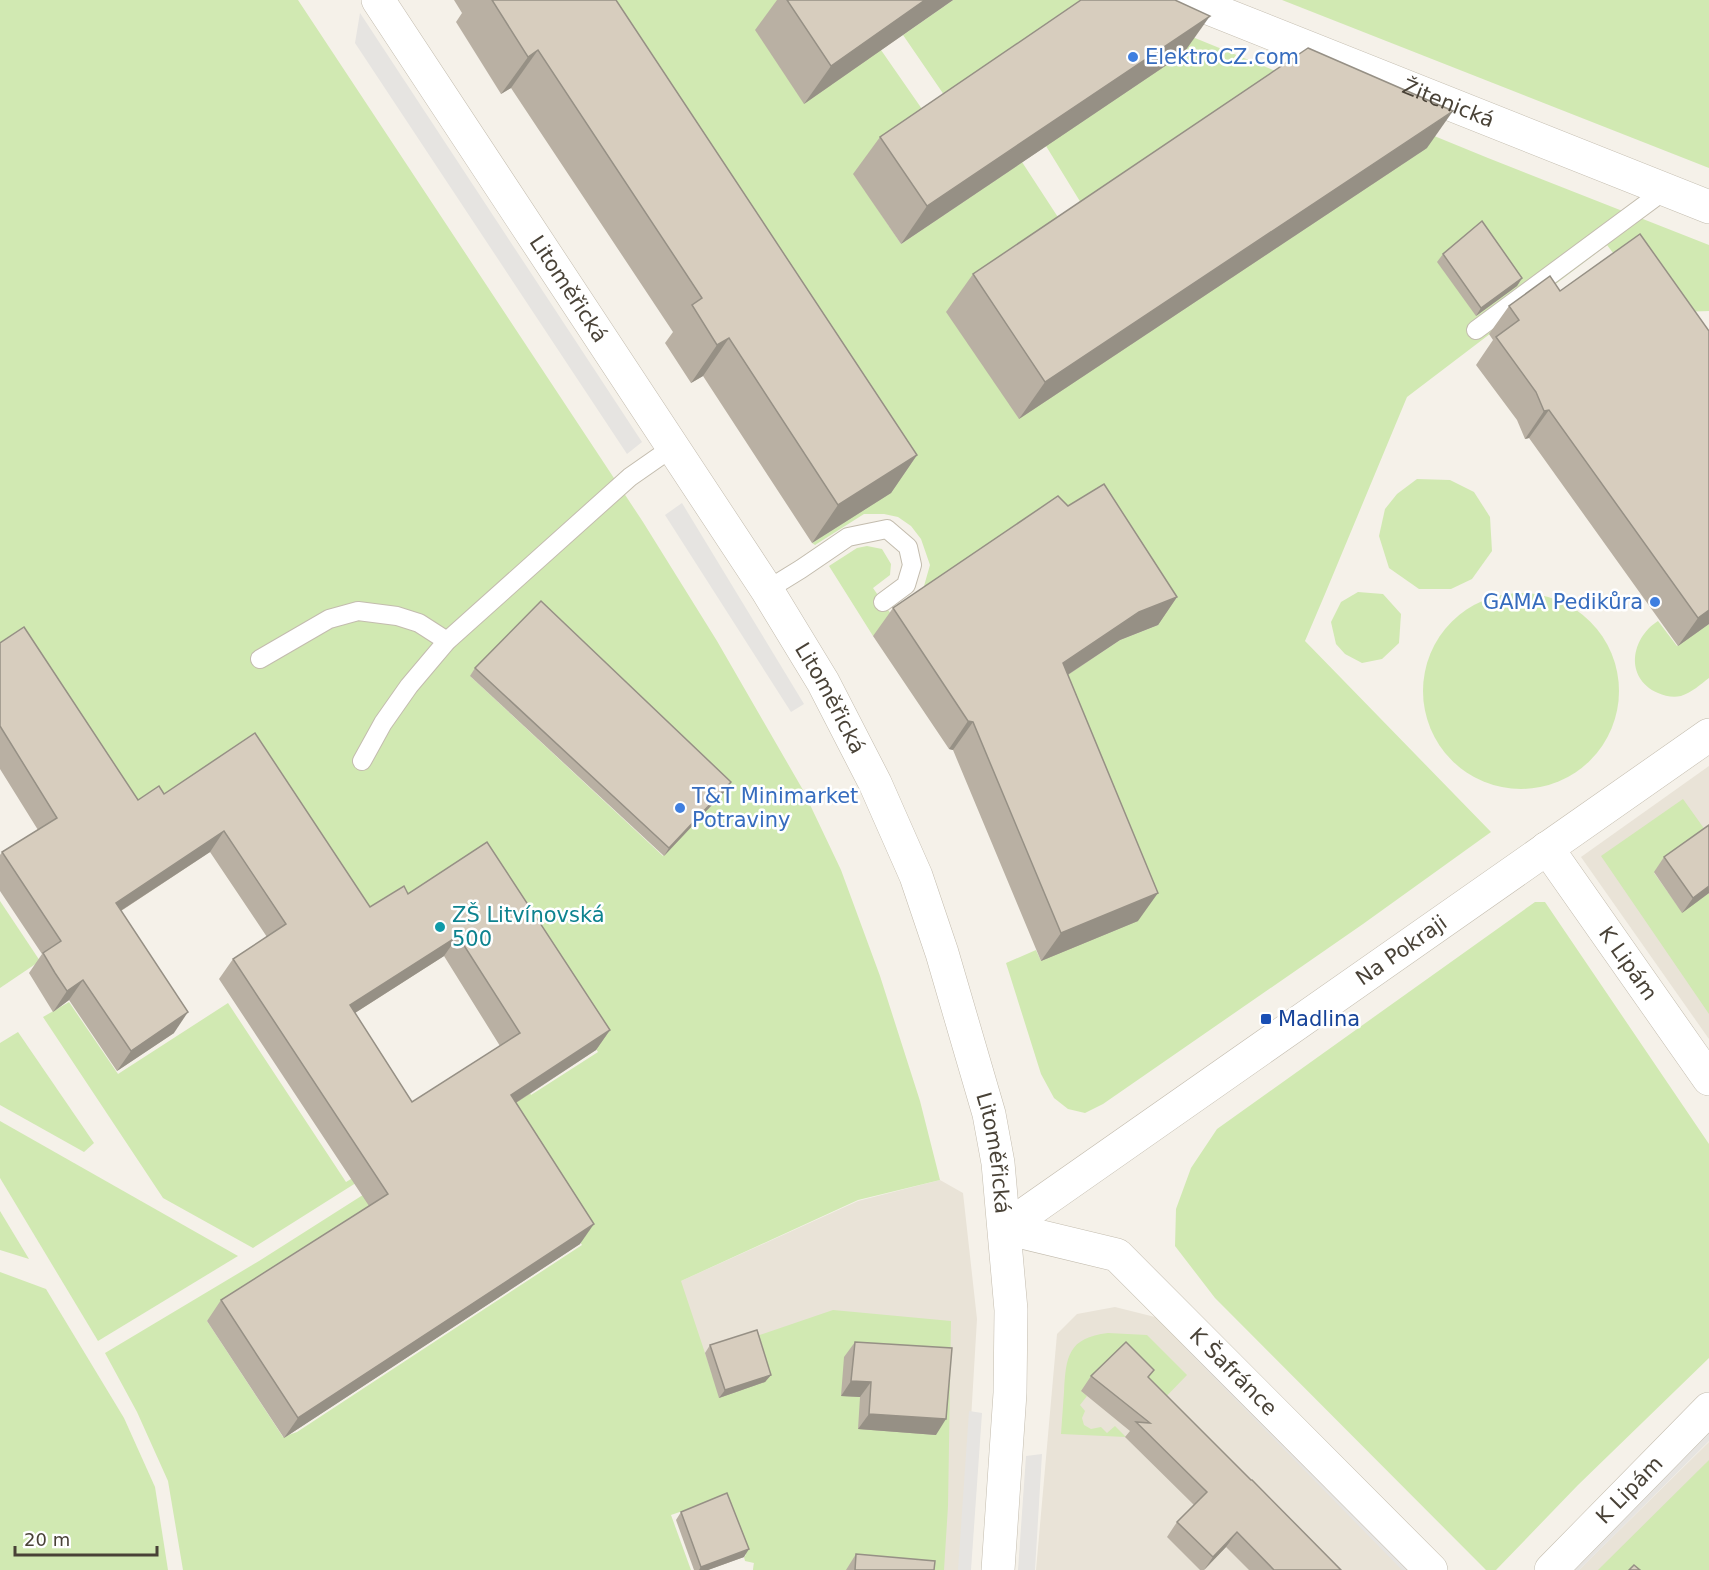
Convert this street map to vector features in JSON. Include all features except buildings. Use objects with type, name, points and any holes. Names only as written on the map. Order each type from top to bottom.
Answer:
[{"type":"street","name":"Litoměřická","points":[[378,0],[767,590],[828,692],[874,783],[916,876],[942,953],[989,1114],[998,1164],[1011,1310],[1010,1393],[998,1570]]},
{"type":"street","name":"Žitenická","points":[[1188,0],[1709,207]]},
{"type":"street","name":"Na Pokraji","points":[[1005,1228],[1709,735]]},
{"type":"street","name":"K Lipám","points":[[1547,848],[1709,1079]]},
{"type":"street","name":"K Šafránce","points":[[1005,1228],[1117,1255],[1431,1570]]},
{"type":"street","name":"K Lipám","points":[[1551,1570],[1709,1409]]},
{"type":"lane","points":[[1476,330],[1665,190]]},
{"type":"lane","points":[[362,761],[402,695],[447,641],[630,477],[673,447]]},
{"type":"lane","points":[[767,590],[848,537],[887,529],[908,547],[912,565],[906,585],[883,603]]},
{"type":"lane","points":[[260,659],[329,619],[358,611],[397,615],[419,623],[447,641]]},
{"type":"shaded area","points":[[360,13],[642,442],[627,454],[355,43]]},
{"type":"shaded area","points":[[682,503],[804,704],[791,712],[665,515]]},
{"type":"shaded area","points":[[1709,766],[1709,1039],[1581,857]]},
{"type":"shaded area","points":[[940,1180],[963,1193],[977,1319],[962,1570],[753,1570],[754,1562],[544,1335],[681,1281],[858,1201]]},
{"type":"shaded area","points":[[1115,1307],[1159,1318],[1404,1570],[1036,1570],[1057,1334],[1077,1314]]},
{"type":"shaded area","points":[[1195,1337],[1423,1570],[1402,1570],[1184,1347]]},
{"type":"shaded area","points":[[969,1411],[982,1413],[971,1570],[958,1570]]},
{"type":"shaded area","points":[[1709,1421],[1709,1441],[1579,1570],[1560,1570]]},
{"type":"shaded area","points":[[1709,1442],[1709,1570],[1579,1570]]},
{"type":"shaded area","points":[[1042,1454],[1035,1570],[1018,1570],[1026,1456]]},
{"type":"green space","points":[[0,0],[298,0],[643,522],[717,641],[803,790],[841,870],[880,976],[920,1101],[940,1180],[858,1200],[681,1281],[720,1398],[751,1338],[833,1310],[951,1321],[948,1506],[944,1570],[753,1570],[754,1563],[745,1561],[746,1555],[723,1497],[671,1515],[691,1570],[183,1570],[168,1481],[137,1412],[105,1353],[259,1261],[377,1186],[387,1202],[207,1321],[283,1437],[297,1432],[582,1245],[504,1127],[409,1140],[530,1093],[531,1095],[598,1052],[473,863],[363,924],[241,754],[132,815],[0,652]],"holes":[[[470,676],[726,790],[663,856]]]},
{"type":"green space","points":[[564,0],[799,0],[881,50],[931,122],[854,174],[901,244],[1022,162],[1067,231],[1089,216],[1046,146],[953,108],[903,35],[953,0],[1102,0],[1488,158],[1709,245],[1709,311],[1682,312],[1620,262],[1607,245],[1407,397],[1305,641],[1491,832],[1363,924],[1103,1104],[1085,1113],[1068,1109],[1054,1098],[1041,1074],[1006,963],[1036,950],[1041,961],[1043,691],[1120,640],[1158,625],[933,595],[924,586],[930,565],[921,539],[911,526],[898,517],[864,514],[815,545],[812,543],[890,492]]},
{"type":"green space","points":[[1282,0],[1709,0],[1709,168]]},
{"type":"green space","points":[[1417,479],[1450,480],[1474,492],[1490,517],[1492,551],[1472,579],[1451,589],[1419,589],[1389,568],[1379,536],[1385,509],[1397,494]]},
{"type":"green space","points":[[867,546],[882,549],[891,564],[890,575],[873,588],[895,620],[873,636],[829,566],[857,548]]},
{"type":"green space","points":[[1358,592],[1383,594],[1401,614],[1399,643],[1382,659],[1362,663],[1345,654],[1336,644],[1331,622],[1341,602]]},
{"type":"green space","points":[[1511,593],[1531,593],[1559,600],[1576,609],[1591,621],[1603,636],[1612,653],[1619,681],[1619,701],[1612,729],[1603,746],[1591,761],[1576,773],[1559,782],[1531,789],[1511,789],[1483,782],[1466,773],[1451,761],[1439,746],[1430,729],[1423,701],[1423,681],[1430,653],[1439,636],[1451,621],[1466,609],[1483,600]]},
{"type":"green space","points":[[1658,621],[1677,646],[1709,624],[1709,678],[1681,696],[1672,697],[1658,693],[1647,686],[1640,678],[1636,668],[1637,647],[1649,628]]},
{"type":"green space","points":[[1683,799],[1708,834],[1654,873],[1682,912],[1709,893],[1709,1014],[1601,856]]},
{"type":"green space","points":[[0,901],[40,961],[0,988]]},
{"type":"green space","points":[[1535,902],[1545,902],[1709,1144],[1709,1358],[1578,1485],[1496,1570],[1486,1570],[1215,1298],[1175,1246],[1176,1209],[1191,1168],[1217,1129]]},
{"type":"green space","points":[[69,1002],[118,1074],[228,1003],[346,1182],[356,1176],[359,1181],[253,1248],[163,1198],[43,1017]]},
{"type":"green space","points":[[18,1032],[94,1143],[84,1152],[0,1105],[0,1043]]},
{"type":"green space","points":[[0,1121],[238,1256],[98,1341],[0,1178]]},
{"type":"green space","points":[[0,1211],[29,1259],[0,1250]]},
{"type":"green space","points":[[0,1272],[46,1289],[124,1418],[155,1487],[168,1570],[0,1570]]},
{"type":"green space","points":[[1108,1333],[1147,1335],[1187,1375],[1154,1409],[1081,1391],[1087,1396],[1080,1405],[1085,1411],[1082,1418],[1084,1425],[1091,1429],[1101,1427],[1107,1433],[1115,1426],[1126,1437],[1061,1434],[1068,1359],[1077,1344],[1095,1335]]},
{"type":"green space","points":[[1709,1460],[1709,1570],[1598,1570]]},
{"type":"place","name":"ElektroCZ.com","points":[[1133,57]]},
{"type":"place","name":"GAMA Pedikůra","points":[[1655,602]]},
{"type":"place","name":"T&T Minimarket Potraviny","points":[[680,808]]},
{"type":"place","name":"ZŠ Litvínovská 500","points":[[440,927]]},
{"type":"place","name":"Madlina","points":[[1266,1019]]}]
